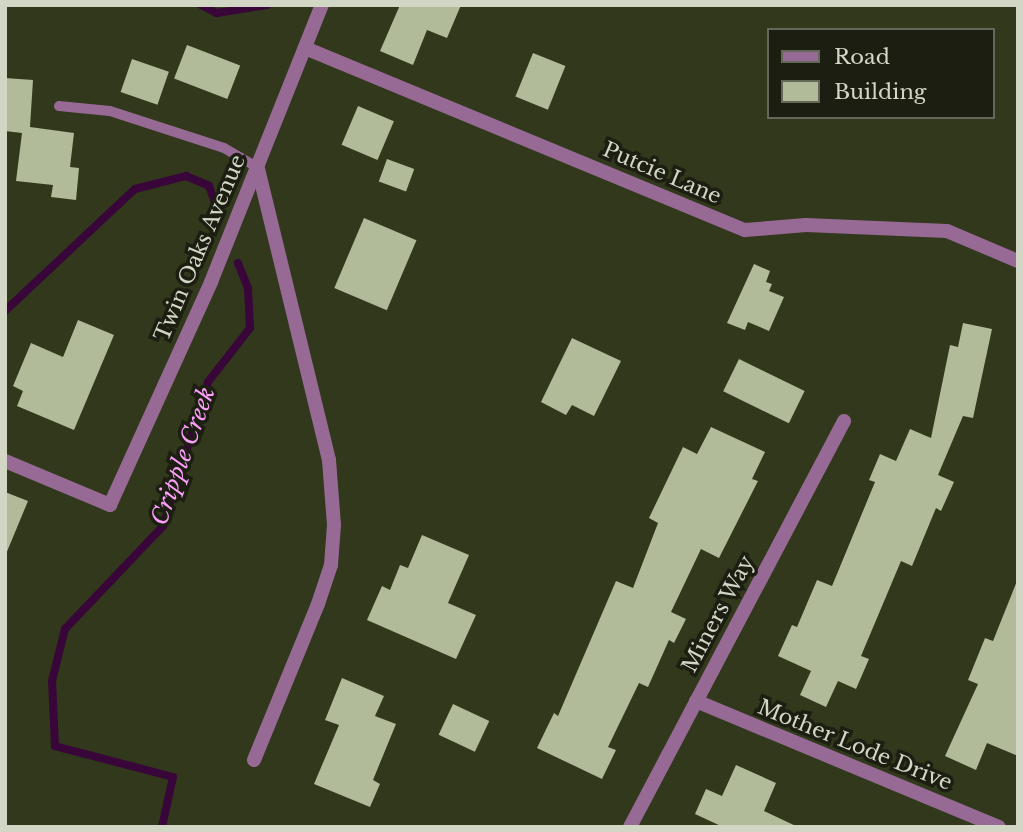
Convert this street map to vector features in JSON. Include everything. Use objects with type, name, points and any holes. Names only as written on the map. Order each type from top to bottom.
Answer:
[{"type":"street","name":"Twin Oaks Avenue","points":[[5,461],[110,505],[258,168],[322,5]]},
{"type":"street","name":"Putcie Lane","points":[[305,48],[745,230],[806,226],[947,231],[1018,261]]},
{"type":"street","points":[[254,760],[318,604],[331,565],[334,525],[329,460],[258,168]]},
{"type":"street","name":"Miners Way","points":[[630,827],[844,421]]},
{"type":"street","name":"Mother Lode Drive","points":[[696,701],[999,827]]},
{"type":"lane","points":[[59,106],[110,111],[224,148],[258,168]]},
{"type":"building","points":[[400,5],[461,5],[447,38],[427,30],[413,65],[380,51]]},
{"type":"building","points":[[187,45],[240,65],[227,99],[174,79]]},
{"type":"building","points":[[533,53],[565,66],[548,110],[515,97]]},
{"type":"building","points":[[132,59],[169,72],[157,105],[121,92]]},
{"type":"building","points":[[5,78],[33,80],[30,127],[74,133],[70,167],[79,168],[76,200],[51,197],[53,185],[16,181],[22,133],[5,131]]},
{"type":"building","points":[[358,106],[394,121],[377,160],[342,145]]},
{"type":"building","points":[[387,159],[414,169],[406,191],[379,182]]},
{"type":"building","points":[[364,218],[416,240],[387,310],[334,288]]},
{"type":"building","points":[[754,264],[770,271],[766,282],[772,284],[769,291],[784,297],[769,331],[748,322],[745,330],[727,323]]},
{"type":"building","points":[[78,320],[114,335],[74,430],[17,406],[23,391],[13,386],[31,343],[63,357]]},
{"type":"building","points":[[963,323],[992,329],[973,418],[963,416],[938,475],[954,482],[941,511],[936,508],[912,566],[901,561],[861,656],[869,659],[856,689],[838,681],[826,707],[800,695],[811,671],[778,656],[792,625],[797,627],[817,580],[832,586],[875,482],[869,480],[880,454],[896,461],[910,429],[931,438],[950,345],[958,347]]},
{"type":"building","points":[[572,338],[621,361],[594,416],[572,405],[566,415],[541,402]]},
{"type":"building","points":[[739,359],[805,391],[789,423],[723,391]]},
{"type":"building","points":[[711,427],[765,452],[752,479],[758,481],[719,558],[701,549],[671,612],[686,619],[674,643],[669,640],[648,687],[639,683],[608,747],[616,750],[602,779],[537,748],[554,713],[558,716],[616,581],[633,588],[658,523],[649,518],[683,447],[697,454]]},
{"type":"building","points":[[5,492],[28,501],[6,554],[5,554]]},
{"type":"building","points":[[422,535],[469,555],[448,603],[476,615],[456,659],[367,620],[382,586],[390,590],[400,565],[408,568]]},
{"type":"building","points":[[1017,581],[1018,756],[987,743],[976,770],[945,756],[978,684],[968,680],[985,638],[993,641]]},
{"type":"building","points":[[342,678],[384,696],[375,716],[396,724],[373,780],[380,784],[370,807],[314,784],[339,725],[325,720]]},
{"type":"building","points":[[453,704],[489,721],[475,752],[439,735]]},
{"type":"building","points":[[736,765],[776,783],[764,811],[798,827],[723,827],[695,814],[706,789],[722,796]]},
{"type":"waterway","name":"Cripple Creek","points":[[201,5],[217,13],[267,5]]},
{"type":"waterway","name":"Cripple Creek","points":[[5,311],[135,189],[186,176],[209,186],[219,213]]},
{"type":"waterway","name":"Cripple Creek","points":[[162,827],[173,777],[55,746],[52,681],[65,629],[163,526],[208,382],[250,328],[248,288],[238,263]]}]
